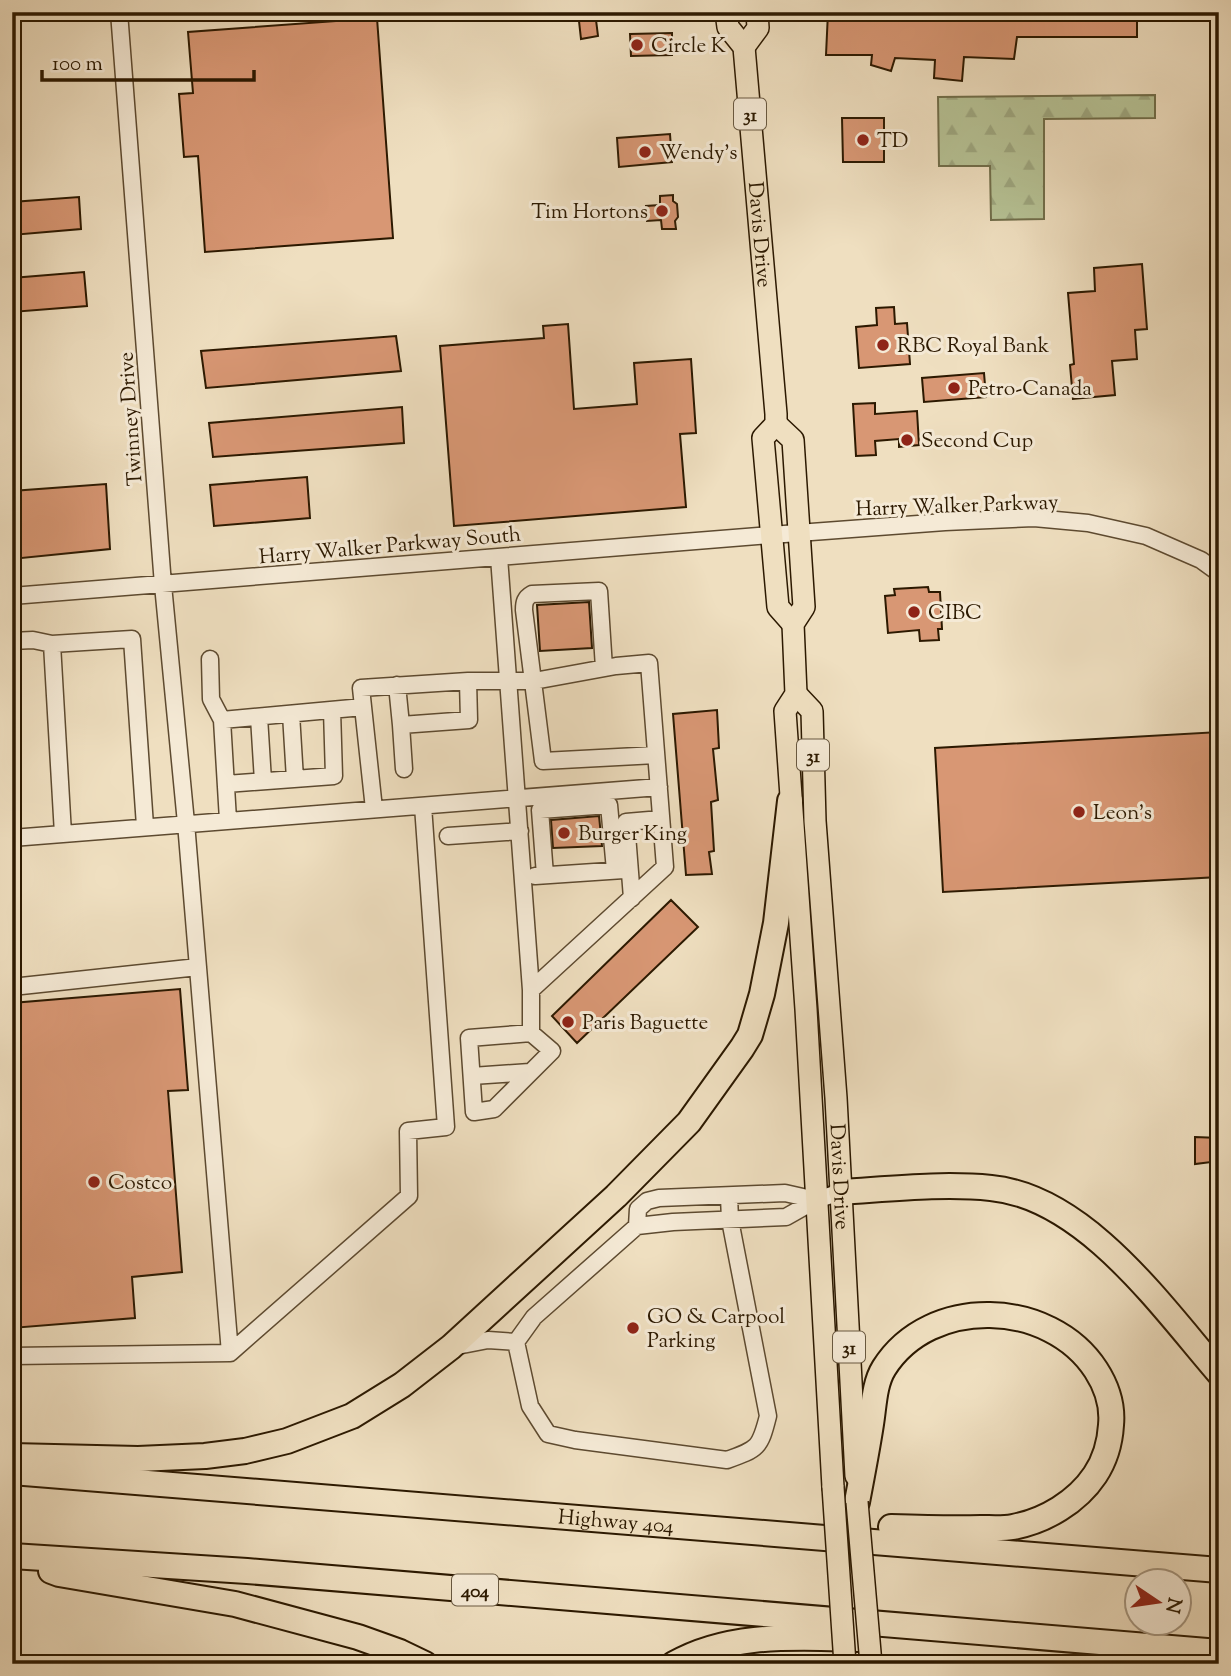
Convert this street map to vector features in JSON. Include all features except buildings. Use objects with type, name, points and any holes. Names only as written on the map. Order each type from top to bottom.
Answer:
[{"type":"highway","points":[[12,1455],[138,1459],[205,1456],[245,1451],[287,1441],[352,1416],[402,1385],[451,1347],[616,1196],[689,1122],[743,1048],[750,1035],[762,994],[776,923],[790,801]]},
{"type":"highway","points":[[841,1192],[951,1187],[993,1188],[1035,1198],[1061,1211],[1104,1244],[1219,1373]]},
{"type":"highway","points":[[778,1534],[817,1525],[959,1529],[1012,1527],[1047,1516],[1084,1491],[1098,1470],[1110,1442],[1112,1417],[1108,1389],[1084,1353],[1054,1332],[1035,1323],[993,1315],[971,1316],[945,1320],[926,1328],[910,1338],[883,1369],[876,1391],[857,1502]]},
{"type":"highway","name":"Highway 404","points":[[12,1472],[1219,1570]]},
{"type":"highway","points":[[13,1557],[60,1574],[235,1604],[358,1637],[425,1664]]},
{"type":"highway","name":"404","points":[[13,1557],[247,1571],[1219,1651]]},
{"type":"highway","points":[[674,1664],[713,1647],[739,1641],[766,1638],[872,1639],[936,1629]]},
{"type":"main road","name":"Davis Drive","points":[[726,12],[727,27],[744,47],[776,424],[793,440],[804,607],[793,624],[796,694],[785,711],[806,1009],[845,1664]]},
{"type":"main road","name":"Davis Drive","points":[[744,47],[758,28],[757,12]]},
{"type":"main road","name":"Davis Drive","points":[[776,424],[763,438],[771,535],[778,607],[793,624]]},
{"type":"main road","name":"Davis Drive","points":[[796,694],[812,711],[815,821],[836,1098],[857,1502],[871,1664]]},
{"type":"street","name":"Twinney Drive","points":[[119,12],[163,585],[186,823],[230,1353]]},
{"type":"street","name":"Harry Walker Parkway","points":[[771,535],[1034,518],[1077,522],[1146,536],[1200,560],[1219,573]]},
{"type":"street","name":"Harry Walker Parkway South","points":[[12,597],[771,535]]},
{"type":"street","points":[[499,557],[531,990],[531,1033]]},
{"type":"street","points":[[604,668],[599,591],[532,594],[524,602],[543,761],[656,755]]},
{"type":"street","points":[[12,641],[33,640],[52,644],[132,639],[145,826]]},
{"type":"street","points":[[52,644],[63,834]]},
{"type":"street","points":[[209,659],[211,699],[222,720],[229,820]]},
{"type":"street","points":[[374,809],[361,688],[468,681],[534,681],[649,663],[665,867],[531,990]]},
{"type":"street","points":[[401,725],[469,720],[468,681]]},
{"type":"street","points":[[397,685],[404,769]]},
{"type":"street","points":[[222,720],[363,707]]},
{"type":"street","points":[[226,785],[334,776],[332,710]]},
{"type":"street","points":[[291,714],[295,779]]},
{"type":"street","points":[[259,717],[262,781]]},
{"type":"street","points":[[12,838],[659,787]]},
{"type":"street","points":[[545,875],[540,810],[609,805],[622,870],[632,898]]},
{"type":"street","points":[[12,1356],[230,1353],[409,1196],[408,1131],[446,1127],[423,806]]},
{"type":"street","points":[[622,870],[626,822],[661,819]]},
{"type":"street","points":[[448,835],[520,831]]},
{"type":"street","points":[[522,877],[622,870]]},
{"type":"street","points":[[12,987],[198,967]]},
{"type":"street","points":[[531,1033],[552,1051],[494,1109],[474,1112],[468,1038],[531,1033]]},
{"type":"street","points":[[472,1076],[530,1072]]},
{"type":"street","points":[[637,1226],[638,1209],[647,1201],[659,1198],[785,1192],[816,1200]]},
{"type":"street","points":[[729,1196],[730,1220],[768,1416],[762,1441],[746,1453],[727,1460],[548,1434],[530,1406],[516,1342],[534,1317],[637,1226],[730,1220],[786,1217],[816,1200],[841,1192]]},
{"type":"street","points":[[451,1347],[488,1340],[516,1342]]},
{"type":"green space","points":[[1155,95],[1155,118],[1044,119],[1044,219],[991,220],[990,166],[939,166],[938,97]]},
{"type":"place","name":"Circle K","points":[[637,45]]},
{"type":"place","name":"TD","points":[[863,140]]},
{"type":"place","name":"Wendy's","points":[[645,152]]},
{"type":"place","name":"Tim Hortons","points":[[662,211]]},
{"type":"place","name":"RBC Royal Bank","points":[[883,345]]},
{"type":"place","name":"Petro-Canada","points":[[954,388]]},
{"type":"place","name":"Second Cup","points":[[907,440]]},
{"type":"place","name":"CIBC","points":[[914,612]]},
{"type":"place","name":"Leon's","points":[[1079,812]]},
{"type":"place","name":"Burger King","points":[[564,833]]},
{"type":"place","name":"Paris Baguette","points":[[568,1022]]},
{"type":"place","name":"Costco","points":[[94,1182]]},
{"type":"place","name":"GO & Carpool Parking","points":[[633,1328]]}]
